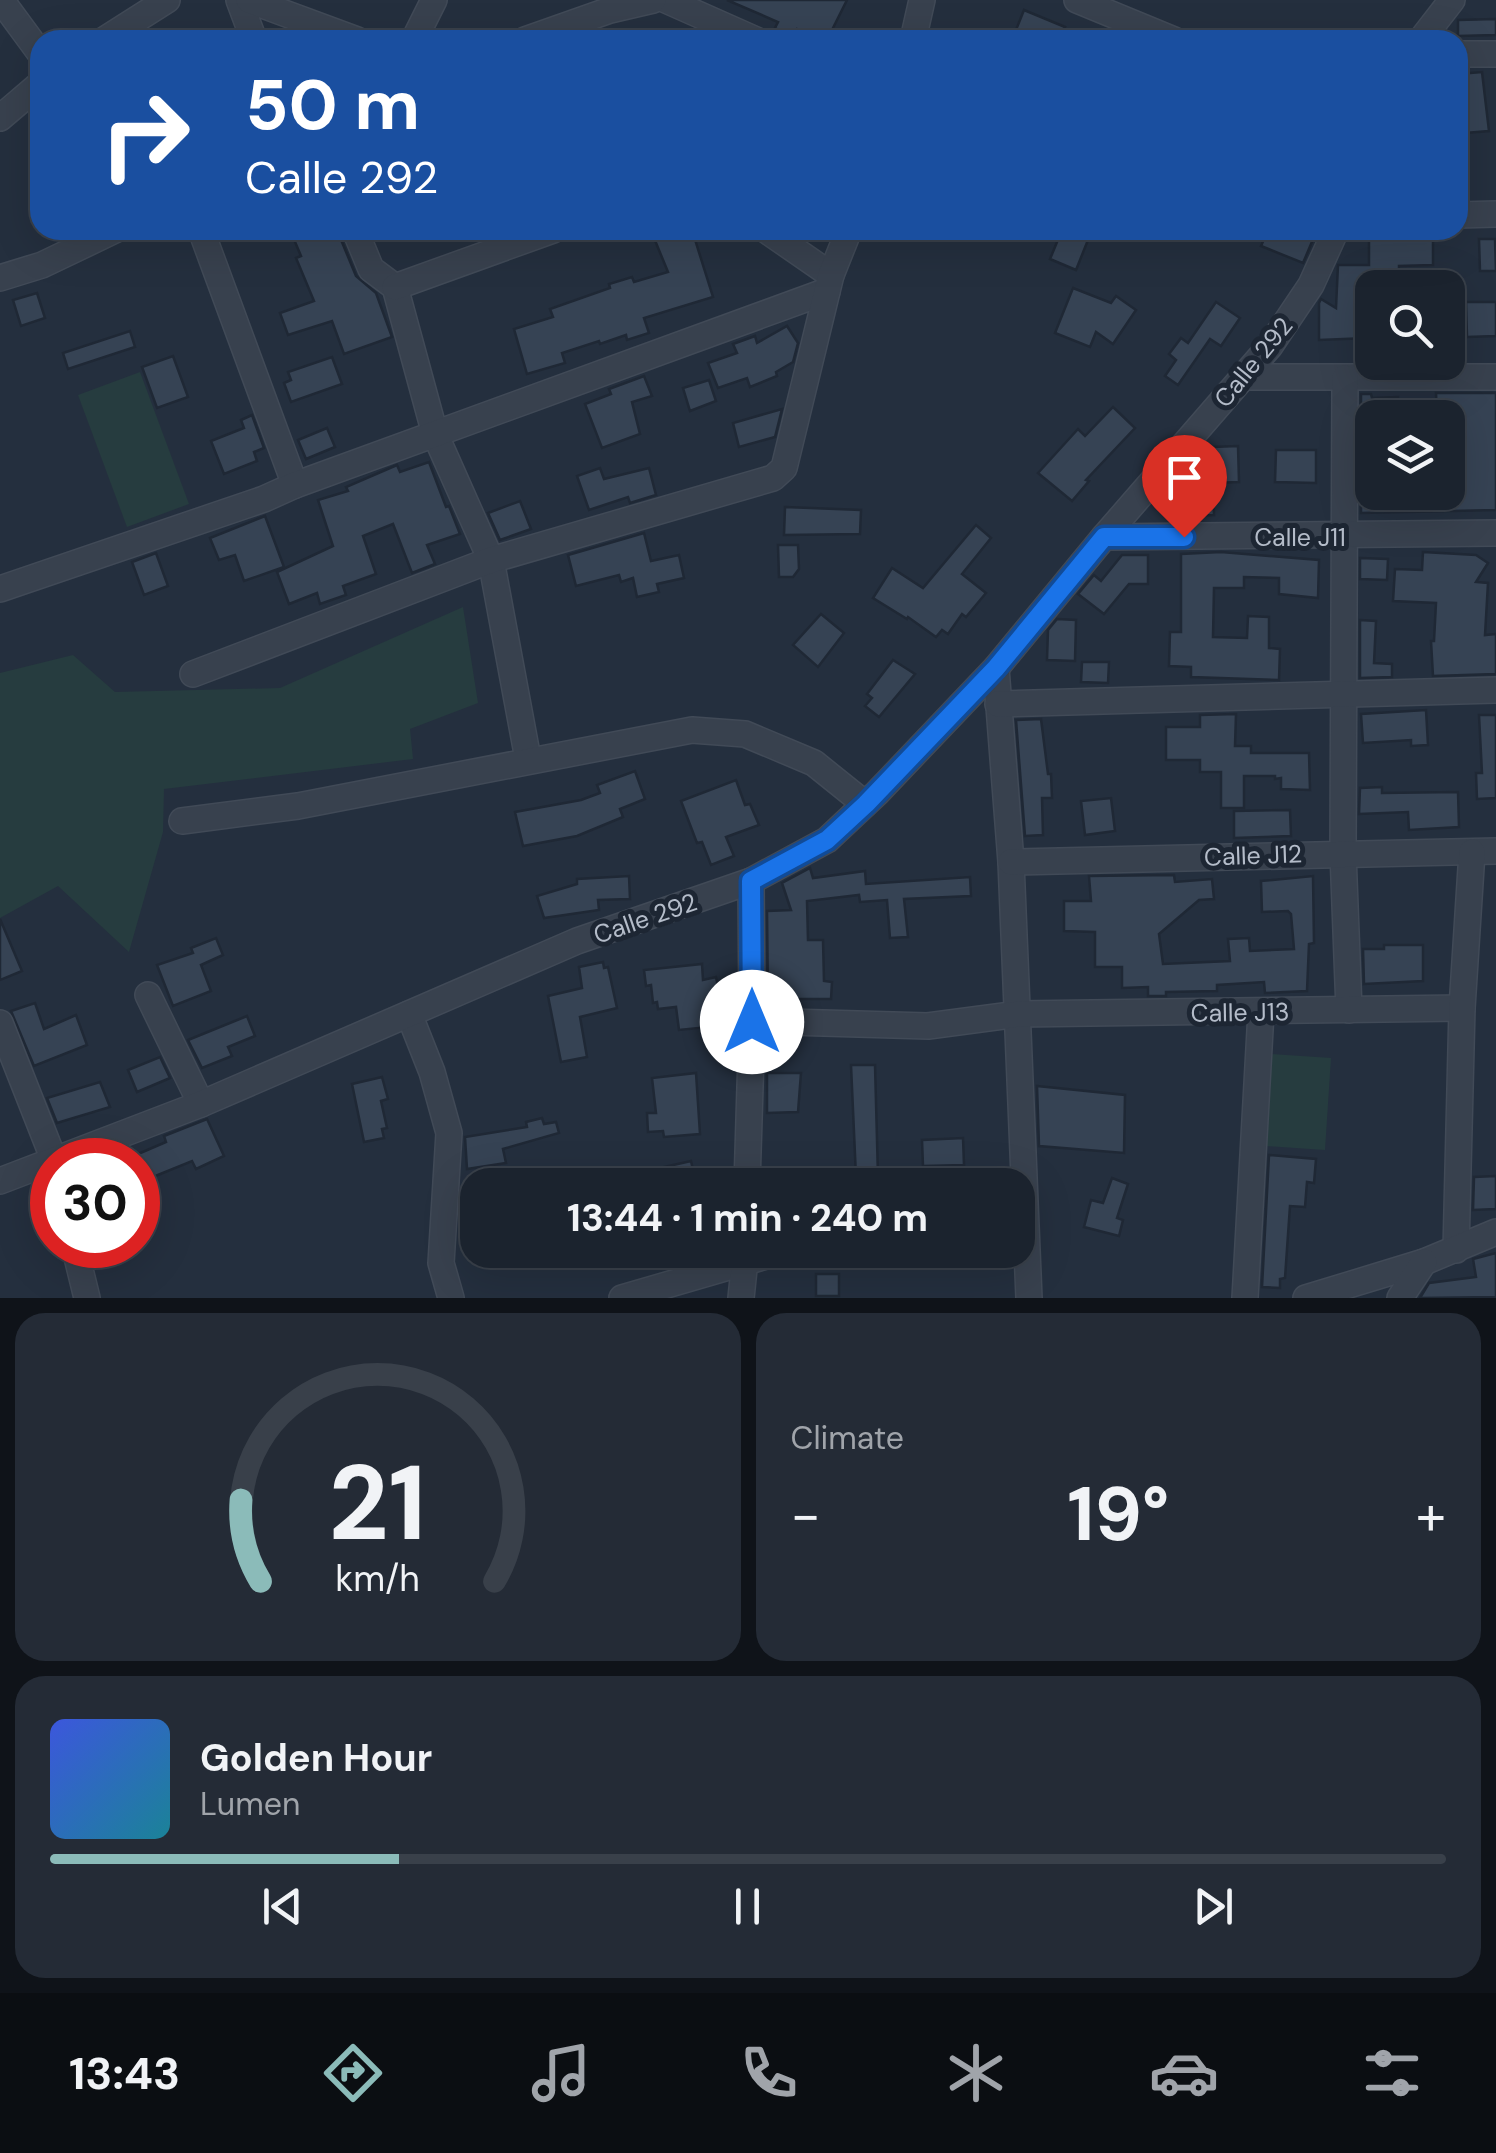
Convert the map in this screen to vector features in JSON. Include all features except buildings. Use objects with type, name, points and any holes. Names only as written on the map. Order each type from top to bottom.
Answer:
[{"type":"street","points":[[1,0],[30,39]]},
{"type":"street","points":[[120,30],[167,0]]},
{"type":"street","points":[[239,0],[250,30]]},
{"type":"street","points":[[249,0],[330,30]]},
{"type":"street","points":[[419,30],[434,0]]},
{"type":"street","points":[[553,30],[653,0]]},
{"type":"street","points":[[666,0],[720,30]]},
{"type":"street","points":[[916,30],[922,0]]},
{"type":"street","points":[[1077,0],[1150,30]]},
{"type":"street","points":[[1429,30],[1452,0]]},
{"type":"street","points":[[1468,54],[1496,54]]},
{"type":"street","points":[[0,118],[30,92]]},
{"type":"street","points":[[1468,214],[1496,214]]},
{"type":"street","points":[[0,278],[42,265],[94,240]]},
{"type":"street","points":[[205,240],[295,485]]},
{"type":"street","points":[[359,240],[370,269],[395,288],[435,434],[492,560],[528,760]]},
{"type":"street","points":[[395,288],[527,240]]},
{"type":"street","points":[[778,240],[829,283]]},
{"type":"street","points":[[193,674],[492,560],[773,478],[784,468],[829,283],[845,240]]},
{"type":"street","name":"Calle 292","points":[[109,1138],[200,1104],[577,942],[751,881],[827,840],[996,668],[1244,377],[1290,318],[1311,285],[1331,240]]},
{"type":"street","points":[[0,589],[264,500],[829,283]]},
{"type":"street","points":[[1244,377],[1496,377]]},
{"type":"street","points":[[1344,378],[1343,853],[1348,1010]]},
{"type":"street","name":"Calle J11","points":[[1104,537],[1496,533]]},
{"type":"street","points":[[996,668],[1019,1014],[1021,1168]]},
{"type":"street","points":[[998,704],[1496,690]]},
{"type":"street","points":[[182,821],[315,804],[692,730],[746,734],[814,763],[866,804]]},
{"type":"street","points":[[1456,1250],[1462,1008],[1484,852]]},
{"type":"street","name":"Calle J12","points":[[1011,862],[1484,852]]},
{"type":"street","points":[[747,1168],[752,1022],[751,881]]},
{"type":"street","points":[[148,995],[200,1104]]},
{"type":"street","name":"Calle J13","points":[[752,1022],[928,1026],[1019,1014],[1462,1008]]},
{"type":"street","points":[[1246,1298],[1261,1012]]},
{"type":"street","points":[[409,1014],[432,1072],[449,1133],[441,1263],[450,1298]]},
{"type":"street","points":[[0,1023],[45,1138]]},
{"type":"street","name":"Calle 292","points":[[0,1181],[30,1169]]},
{"type":"street","points":[[1306,1298],[1424,1262],[1496,1232]]},
{"type":"street","points":[[1400,1298],[1424,1262]]},
{"type":"street","points":[[80,1268],[87,1298]]},
{"type":"street","points":[[622,1298],[711,1268]]},
{"type":"street","points":[[742,1298],[745,1268]]},
{"type":"street","points":[[1028,1268],[1030,1298]]},
{"type":"green space","points":[[140,372],[189,504],[127,527],[78,395]]},
{"type":"green space","points":[[463,607],[478,703],[410,729],[413,759],[164,789],[163,832],[129,952],[58,886],[0,918],[0,673],[73,655],[115,692],[280,688]]},
{"type":"green space","points":[[1271,1054],[1331,1058],[1325,1150],[1265,1146]]},
{"type":"route","points":[[752,1022],[751,881],[827,840],[866,804],[996,668],[1104,537],[1184,537]]}]
